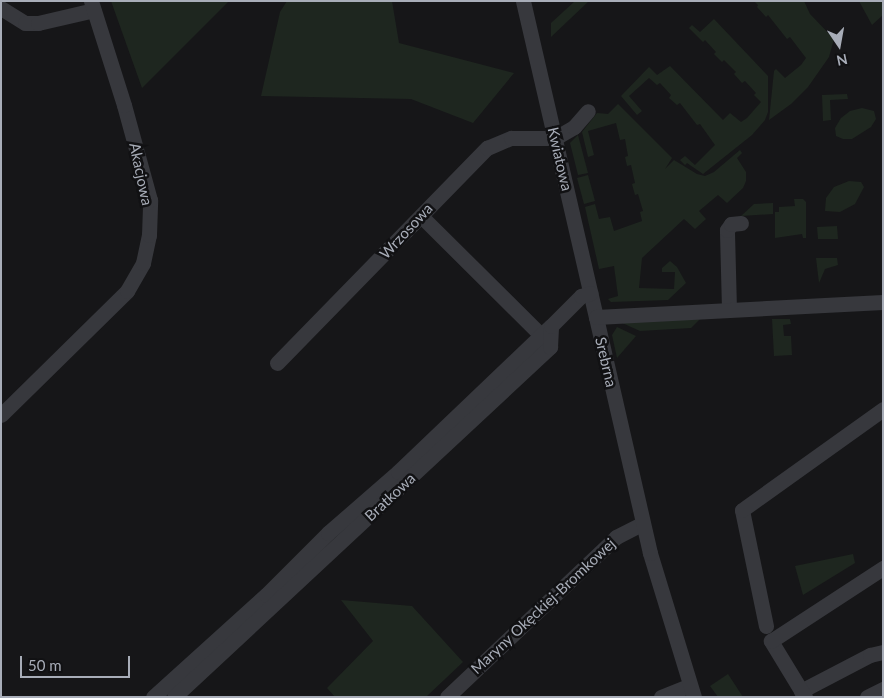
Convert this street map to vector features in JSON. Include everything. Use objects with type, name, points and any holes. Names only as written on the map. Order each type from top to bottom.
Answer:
[{"type":"street","name":"Kwiatowa","points":[[523,1],[596,317]]},
{"type":"street","points":[[1,8],[25,23],[38,23],[92,6]]},
{"type":"street","name":"Akacjowa","points":[[1,415],[127,291],[143,263],[149,235],[150,200],[124,105],[92,6]]},
{"type":"street","points":[[555,138],[574,127],[588,111]]},
{"type":"street","name":"Wrzosowa","points":[[277,363],[487,148],[511,138],[555,138]]},
{"type":"street","points":[[421,216],[545,330]]},
{"type":"street","points":[[729,309],[726,230],[731,224],[741,223]]},
{"type":"street","points":[[154,697],[266,595],[328,533],[398,472],[581,296],[591,294]]},
{"type":"street","name":"Srebrna","points":[[662,697],[692,691],[643,523],[596,317],[883,302]]},
{"type":"street","name":"Bratkowa","points":[[174,697],[550,347],[545,330]]},
{"type":"street","points":[[766,626],[742,510],[883,409]]},
{"type":"street","name":"Maryny Okęckiej-Bromkowej","points":[[447,697],[616,537],[643,523]]},
{"type":"street","points":[[883,568],[770,641],[803,694],[870,655],[883,652]]},
{"type":"street","points":[[867,697],[883,690]]},
{"type":"shaded area","points":[[111,1],[229,1],[142,88]]},
{"type":"shaded area","points":[[287,1],[392,1],[399,43],[514,73],[473,123],[411,99],[261,96],[280,12]]},
{"type":"shaded area","points":[[575,1],[589,1],[551,37],[551,23]]},
{"type":"shaded area","points":[[754,1],[804,1],[810,14],[834,39],[829,57],[808,87],[791,104],[769,120],[774,71],[776,69],[785,78],[801,65],[806,58],[790,37],[787,39],[768,15],[766,17],[757,7],[758,5]]},
{"type":"shaded area","points":[[859,1],[883,1],[883,15],[872,25]]},
{"type":"shaded area","points":[[714,19],[768,76],[768,112],[765,120],[752,135],[703,174],[687,163],[685,165],[680,160],[685,156],[695,165],[715,145],[700,124],[697,125],[680,103],[677,105],[669,98],[671,95],[660,83],[657,85],[649,78],[629,96],[642,111],[637,115],[621,96],[649,67],[657,75],[670,66],[723,120],[730,113],[741,122],[747,118],[761,102],[754,95],[756,93],[745,81],[742,83],[734,74],[736,72],[724,60],[722,62],[705,40],[703,42],[689,28],[692,25],[700,32]]},
{"type":"shaded area","points":[[847,94],[848,99],[830,100],[831,120],[823,121],[822,95]]},
{"type":"shaded area","points":[[618,104],[672,158],[665,169],[674,160],[697,174],[705,176],[714,172],[740,150],[742,153],[737,158],[746,172],[746,181],[743,188],[727,203],[718,195],[699,211],[706,219],[695,229],[684,219],[642,258],[639,288],[674,289],[675,272],[662,272],[662,268],[670,261],[677,267],[686,283],[668,300],[611,302],[608,299],[618,296],[614,266],[599,269],[585,207],[595,204],[599,219],[610,217],[614,231],[642,221],[640,212],[643,211],[638,194],[635,195],[632,184],[635,183],[631,165],[627,166],[625,157],[628,156],[625,139],[620,140],[616,123],[588,131],[594,155],[588,157],[582,132],[597,113],[608,114]]},
{"type":"shaded area","points":[[862,108],[874,111],[876,119],[871,127],[852,139],[843,139],[836,136],[835,128],[841,118],[850,111]]},
{"type":"shaded area","points":[[578,135],[588,173],[578,175],[570,143]]},
{"type":"shaded area","points":[[588,175],[595,201],[584,204],[577,178]]},
{"type":"shaded area","points":[[849,181],[861,182],[864,187],[855,204],[840,212],[825,211],[826,198],[834,187]]},
{"type":"shaded area","points":[[794,199],[803,199],[806,202],[806,238],[803,238],[802,234],[775,238],[775,212],[779,212],[779,207],[795,206]]},
{"type":"shaded area","points":[[773,203],[773,214],[741,216],[754,204]]},
{"type":"shaded area","points":[[837,226],[838,239],[818,239],[817,227]]},
{"type":"shaded area","points":[[816,258],[837,258],[838,265],[825,269],[819,283]]},
{"type":"shaded area","points":[[700,319],[691,328],[640,331],[620,322]]},
{"type":"shaded area","points":[[772,319],[790,319],[791,324],[783,325],[784,336],[791,336],[792,355],[774,356]]},
{"type":"shaded area","points":[[617,327],[636,336],[617,358],[612,335]]},
{"type":"shaded area","points":[[853,554],[855,563],[803,595],[795,566]]},
{"type":"shaded area","points":[[341,600],[412,606],[463,662],[426,697],[335,697],[327,688],[373,641]]},
{"type":"shaded area","points":[[728,674],[743,697],[718,697],[710,686]]}]
